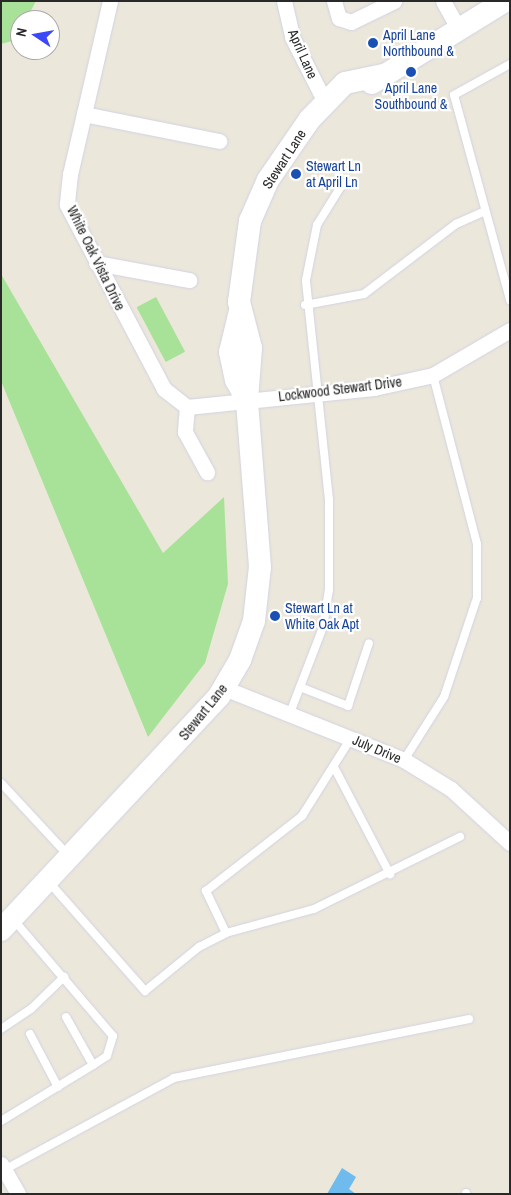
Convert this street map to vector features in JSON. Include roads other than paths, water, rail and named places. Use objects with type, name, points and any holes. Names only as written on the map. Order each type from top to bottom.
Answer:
[{"type":"street","name":"White Oak Vista Drive","points":[[110,1],[84,114],[67,205],[164,389],[188,407]]},
{"type":"street","name":"April Lane","points":[[284,1],[292,37],[326,104]]},
{"type":"street","points":[[334,1],[339,18],[350,22],[388,3]]},
{"type":"street","points":[[443,1],[458,28]]},
{"type":"street","name":"Stewart Lane","points":[[7,924],[71,858],[224,688],[240,660],[254,621],[260,568],[247,400],[236,380],[230,352],[241,309],[241,260],[250,221],[268,180],[310,119],[345,83],[383,75],[505,1]]},
{"type":"street","points":[[84,114],[219,141]]},
{"type":"street","points":[[96,263],[189,280]]},
{"type":"street","name":"Lockwood Stewart Drive","points":[[247,400],[314,393],[433,375],[510,330]]},
{"type":"street","points":[[207,472],[184,432],[188,407],[247,400]]},
{"type":"street","name":"July Drive","points":[[224,688],[404,760],[451,789],[510,843]]},
{"type":"street","points":[[3,1167],[18,1194]]},
{"type":"lane","points":[[510,64],[454,95],[510,300]]},
{"type":"lane","points":[[290,713],[323,627],[329,590],[328,500],[305,305],[317,225],[343,183]]},
{"type":"lane","points":[[305,305],[364,294],[456,224],[485,211]]},
{"type":"lane","points":[[404,760],[444,697],[477,598],[477,544],[433,375]]},
{"type":"lane","points":[[300,687],[348,706],[369,643]]},
{"type":"lane","points":[[226,933],[206,891],[302,816],[335,768],[351,738]]},
{"type":"lane","points":[[335,768],[390,874]]},
{"type":"lane","points":[[1,783],[71,858]]},
{"type":"lane","points":[[48,881],[144,991],[199,947],[226,933],[314,909],[390,874],[460,837]]},
{"type":"lane","points":[[1,1120],[93,1066],[113,1047],[113,1036],[64,977],[7,924]]},
{"type":"lane","points":[[1,1028],[32,1008],[64,977]]},
{"type":"lane","points":[[66,1017],[93,1066]]},
{"type":"lane","points":[[3,1167],[174,1078],[469,1019]]},
{"type":"lane","points":[[30,1034],[58,1086]]},
{"type":"water","points":[[342,1168],[356,1177],[349,1189],[356,1194],[327,1194]]},
{"type":"place","name":"April Lane Northbound &","points":[[373,43]]},
{"type":"place","name":"April Lane Southbound &","points":[[411,72]]},
{"type":"place","name":"Stewart Ln at April Ln","points":[[296,174]]},
{"type":"place","name":"Stewart Ln at White Oak Apt","points":[[275,616]]}]
